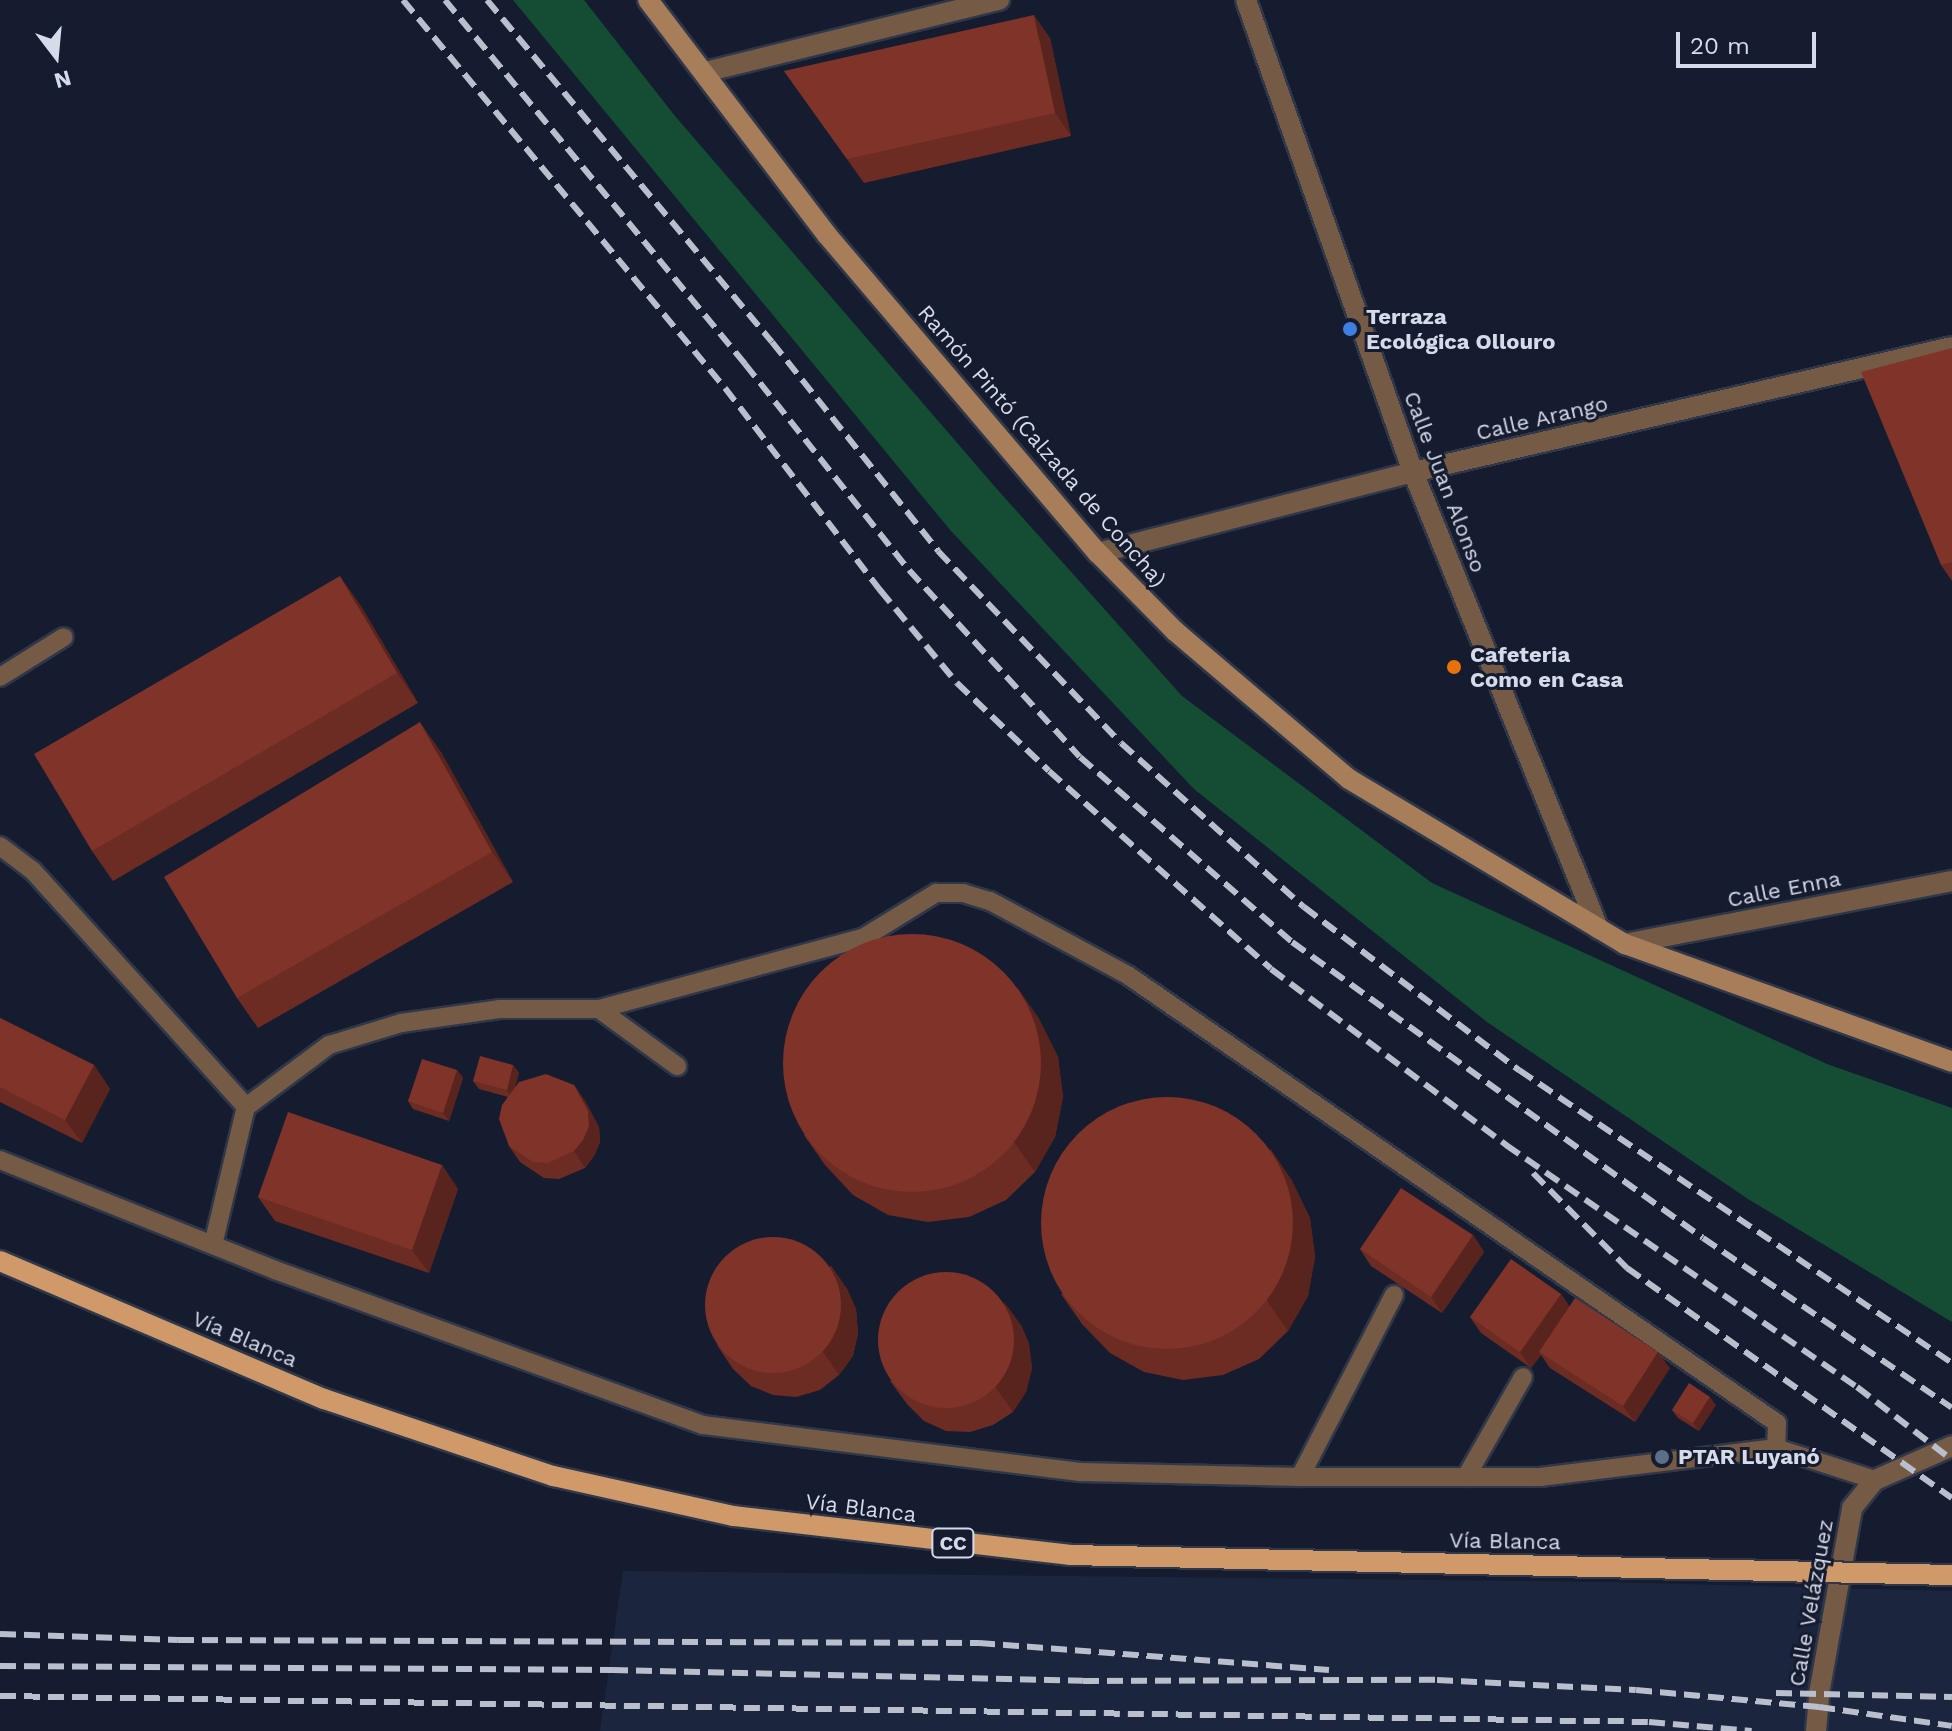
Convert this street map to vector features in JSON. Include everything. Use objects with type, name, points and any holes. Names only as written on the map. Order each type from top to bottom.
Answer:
[{"type":"main road","name":"Ramón Pintó (Calzada de Concha)","points":[[648,0],[827,235],[1098,553],[1175,631],[1349,779],[1625,944],[1952,1062]]},
{"type":"main road","name":"Vía Blanca","points":[[0,1261],[324,1399],[553,1476],[734,1516],[1070,1555],[1952,1575]]},
{"type":"street","points":[[705,72],[999,0]]},
{"type":"street","name":"Calle Juan Alonso","points":[[1246,0],[1413,472],[1599,929]]},
{"type":"street","name":"Calle Arango","points":[[1098,553],[1413,472],[1952,347]]},
{"type":"street","name":"Calle Enna","points":[[1625,944],[1952,881]]},
{"type":"street","name":"Calle Velázquez","points":[[1816,1731],[1819,1694],[1852,1508],[1875,1480],[1952,1446]]},
{"type":"lane","points":[[0,677],[64,637]]},
{"type":"lane","points":[[0,846],[33,871],[246,1107]]},
{"type":"lane","points":[[213,1245],[246,1107],[329,1045],[401,1023],[499,1009],[599,1009],[863,938],[936,893],[963,893],[990,901],[1129,976],[1777,1423],[1776,1448]]},
{"type":"lane","points":[[599,1009],[677,1066]]},
{"type":"lane","points":[[0,1160],[213,1245],[703,1425],[1081,1472],[1300,1477],[1540,1477],[1776,1448],[1875,1480]]},
{"type":"lane","points":[[1300,1477],[1394,1295]]},
{"type":"lane","points":[[1466,1477],[1523,1377]]},
{"type":"shaded area","points":[[623,1571],[1606,1582],[1952,1591],[1952,1731],[600,1731]]},
{"type":"green space","points":[[513,0],[584,0],[675,116],[996,488],[1182,696],[1432,883],[1827,1064],[1952,1108],[1952,1322],[1748,1199],[1487,1022],[1194,789],[951,531]]},
{"type":"building","points":[[1034,15],[1055,113],[847,159],[784,71]]},
{"type":"building","points":[[1952,348],[1952,562],[1941,565],[1861,372]]},
{"type":"building","points":[[340,576],[397,673],[92,851],[34,754]]},
{"type":"building","points":[[420,722],[492,852],[237,998],[164,877]]},
{"type":"building","points":[[912,934],[961,944],[1003,972],[1031,1014],[1041,1063],[1031,1112],[1003,1154],[961,1182],[912,1192],[863,1182],[821,1154],[793,1112],[783,1063],[793,1014],[821,972],[863,944]]},
{"type":"building","points":[[0,1018],[94,1065],[65,1120],[0,1087]]},
{"type":"building","points":[[480,1056],[513,1065],[507,1090],[473,1081]]},
{"type":"building","points":[[422,1059],[457,1070],[443,1113],[408,1101]]},
{"type":"building","points":[[546,1074],[574,1085],[588,1111],[589,1126],[574,1151],[548,1163],[533,1162],[509,1146],[499,1119],[502,1105],[519,1082]]},
{"type":"building","points":[[1167,1097],[1215,1107],[1237,1118],[1256,1134],[1272,1153],[1283,1175],[1293,1223],[1283,1271],[1272,1293],[1256,1312],[1237,1328],[1215,1339],[1167,1349],[1119,1339],[1097,1328],[1078,1312],[1062,1293],[1051,1271],[1041,1223],[1051,1175],[1062,1153],[1078,1134],[1097,1118],[1119,1107]]},
{"type":"building","points":[[288,1112],[442,1165],[412,1250],[258,1197]]},
{"type":"building","points":[[1401,1188],[1473,1235],[1431,1297],[1360,1249]]},
{"type":"building","points":[[773,1237],[799,1242],[821,1257],[836,1279],[841,1305],[836,1331],[821,1353],[799,1368],[773,1373],[747,1368],[725,1353],[710,1331],[705,1305],[710,1279],[725,1257],[747,1242]]},
{"type":"building","points":[[1511,1259],[1561,1294],[1520,1352],[1470,1317]]},
{"type":"building","points":[[946,1272],[972,1277],[994,1292],[1009,1314],[1014,1340],[1009,1366],[994,1388],[972,1403],[946,1408],[920,1403],[898,1388],[883,1366],[878,1340],[883,1314],[898,1292],[920,1277]]},
{"type":"building","points":[[1575,1298],[1658,1352],[1623,1406],[1539,1352]]},
{"type":"building","points":[[1689,1383],[1710,1397],[1693,1423],[1672,1410]]},
{"type":"railway","points":[[403,0],[725,388],[880,590],[957,683],[1049,771],[1271,969],[1506,1145],[1857,1387],[1952,1460]]},
{"type":"railway","points":[[445,0],[745,364],[909,570],[1080,757],[1292,942],[1703,1238],[1952,1408]]},
{"type":"railway","points":[[487,0],[772,342],[938,551],[1121,743],[1304,907],[1519,1070],[1952,1363]]},
{"type":"railway","points":[[1533,1173],[1627,1268],[1952,1498]]},
{"type":"railway","points":[[0,1634],[178,1640],[979,1643],[1329,1670]]},
{"type":"railway","points":[[0,1666],[612,1670],[1083,1681],[1437,1680],[1636,1690],[1819,1707],[1952,1726]]},
{"type":"railway","points":[[1776,1693],[1952,1697]]},
{"type":"railway","points":[[0,1696],[1649,1722],[1752,1731]]},
{"type":"place","name":"Terraza Ecológica Ollouro","points":[[1350,329]]},
{"type":"place","name":"Cafeteria Como en Casa","points":[[1454,667]]},
{"type":"place","name":"PTAR Luyanó","points":[[1662,1457]]}]
